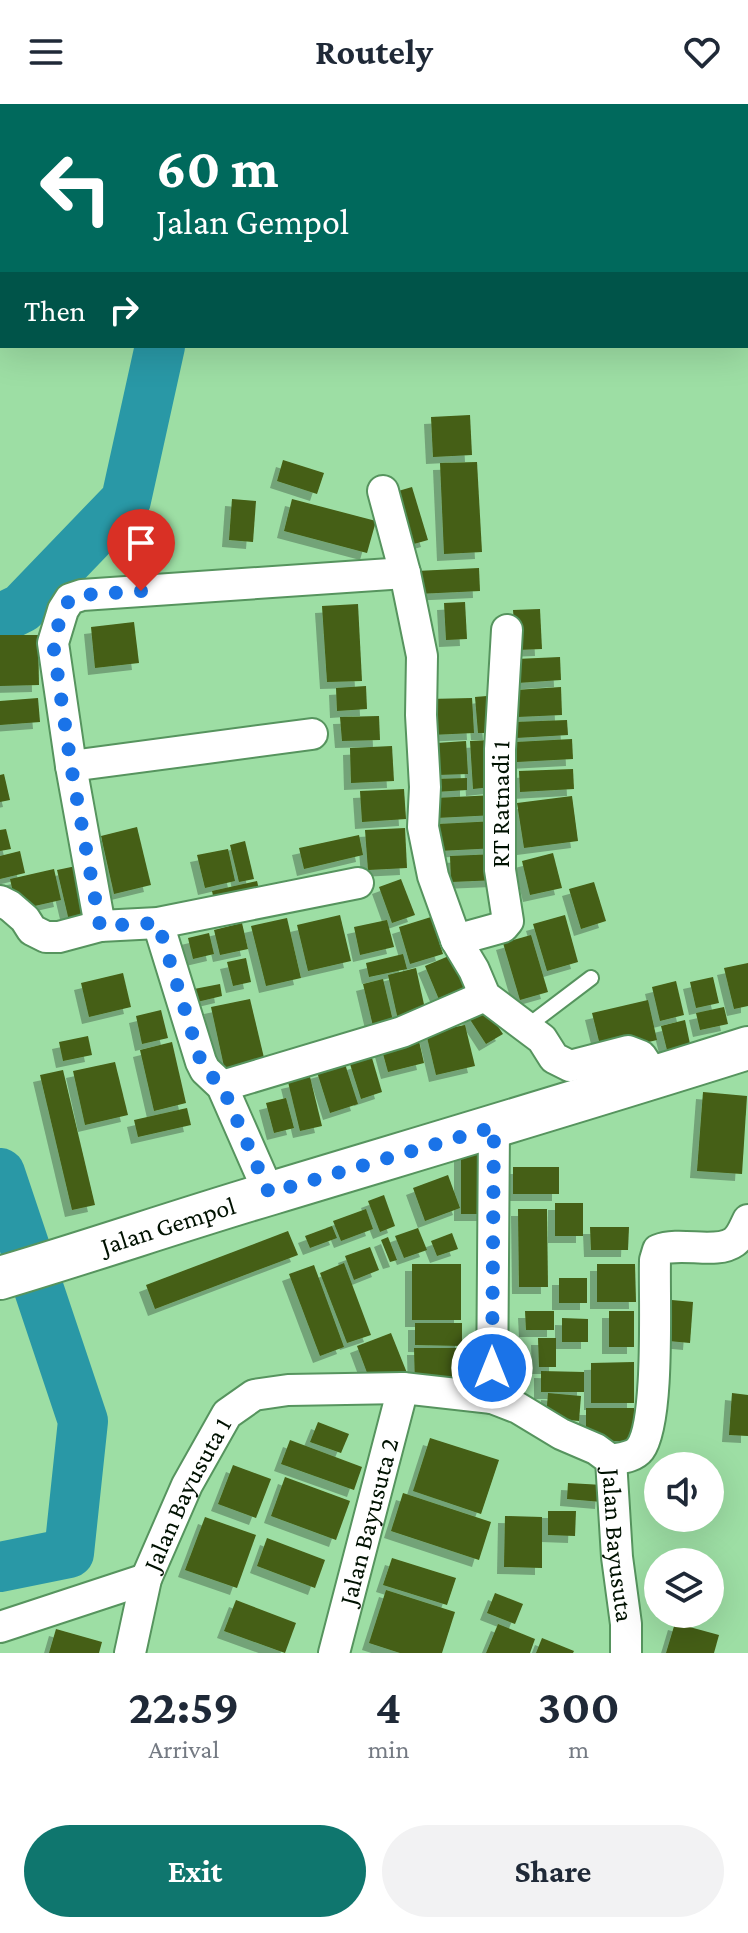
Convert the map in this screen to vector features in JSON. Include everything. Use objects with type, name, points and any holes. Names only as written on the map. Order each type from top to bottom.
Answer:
[{"type":"main road","name":"Jalan Gempol","points":[[0,1278],[748,1048]]},
{"type":"street","points":[[383,491],[405,573],[422,656],[423,827],[433,876],[456,940],[485,996],[542,1039],[561,1063],[570,1066],[628,1051],[641,1056],[655,1077]]},
{"type":"street","points":[[100,926],[53,643],[63,610],[70,599],[82,595],[405,573]]},
{"type":"street","name":"RT Ratnadi 1","points":[[456,940],[503,927],[508,921],[500,870],[500,749],[507,630]]},
{"type":"street","points":[[71,766],[312,734]]},
{"type":"street","points":[[0,901],[25,919],[32,930],[46,937],[59,937],[100,926],[158,923],[358,883]]},
{"type":"street","points":[[158,923],[201,1062],[222,1086],[269,1193]]},
{"type":"street","points":[[222,1086],[402,1032],[485,996]]},
{"type":"street","points":[[492,1398],[494,1127]]},
{"type":"street","points":[[611,1460],[637,1453],[643,1445],[649,1420],[654,1377],[655,1260],[658,1250],[669,1246],[713,1247],[732,1243],[748,1220]]},
{"type":"street","name":"Jalan Bayusuta 1","points":[[130,1653],[146,1579],[187,1485],[227,1414],[254,1395],[288,1390],[403,1388],[492,1398]]},
{"type":"street","name":"Jalan Bayusuta 2","points":[[334,1653],[403,1388]]},
{"type":"street","name":"Jalan Bayusuta","points":[[492,1398],[518,1408],[611,1460],[626,1653]]},
{"type":"street","points":[[0,1627],[146,1579]]},
{"type":"lane","points":[[525,1028],[591,978]]},
{"type":"building","points":[[470,415],[472,455],[433,457],[431,417]]},
{"type":"building","points":[[283,460],[324,473],[317,494],[277,481]]},
{"type":"building","points":[[477,462],[482,552],[444,554],[440,463]]},
{"type":"building","points":[[412,487],[428,540],[403,547],[388,494]]},
{"type":"building","points":[[232,499],[256,501],[253,542],[229,540]]},
{"type":"building","points":[[292,499],[376,521],[367,553],[284,531]]},
{"type":"building","points":[[479,568],[480,591],[417,594],[416,571]]},
{"type":"building","points":[[465,602],[467,639],[446,640],[444,603]]},
{"type":"building","points":[[358,604],[362,681],[327,682],[322,606]]},
{"type":"building","points":[[540,609],[542,649],[516,650],[513,610]]},
{"type":"building","points":[[134,622],[139,663],[95,668],[91,627]]},
{"type":"building","points":[[0,635],[38,635],[39,685],[0,686]]},
{"type":"building","points":[[560,657],[561,680],[517,683],[516,659]]},
{"type":"building","points":[[366,686],[367,709],[337,711],[336,688]]},
{"type":"building","points":[[561,687],[562,715],[517,717],[515,690]]},
{"type":"building","points":[[487,696],[490,733],[478,733],[475,697]]},
{"type":"building","points":[[38,698],[40,722],[0,725],[0,701]]},
{"type":"building","points":[[472,698],[474,733],[431,735],[429,699]]},
{"type":"building","points":[[379,716],[380,740],[342,741],[340,717]]},
{"type":"building","points":[[567,720],[568,735],[516,738],[515,722]]},
{"type":"building","points":[[572,739],[573,759],[517,762],[516,742]]},
{"type":"building","points":[[490,740],[492,787],[473,789],[470,741]]},
{"type":"building","points":[[466,741],[468,774],[437,775],[436,743]]},
{"type":"building","points":[[392,746],[394,781],[351,783],[350,748]]},
{"type":"building","points":[[573,769],[574,789],[520,792],[519,771]]},
{"type":"building","points":[[4,774],[10,800],[0,802],[0,775]]},
{"type":"building","points":[[467,778],[467,790],[435,792],[435,779]]},
{"type":"building","points":[[404,789],[406,819],[362,822],[360,791]]},
{"type":"building","points":[[494,795],[495,815],[436,818],[435,798]]},
{"type":"building","points":[[572,796],[578,841],[524,848],[517,803]]},
{"type":"building","points":[[496,821],[497,848],[439,851],[438,824]]},
{"type":"building","points":[[137,827],[151,885],[114,894],[101,836]]},
{"type":"building","points":[[405,828],[407,868],[368,870],[365,830]]},
{"type":"building","points":[[6,829],[11,849],[0,851],[0,830]]},
{"type":"building","points":[[359,835],[363,855],[304,869],[299,848]]},
{"type":"building","points":[[245,841],[254,879],[239,882],[230,845]]},
{"type":"building","points":[[228,849],[235,881],[205,888],[197,855]]},
{"type":"building","points":[[20,851],[25,873],[0,879],[0,856]]},
{"type":"building","points":[[553,853],[562,888],[530,895],[522,861]]},
{"type":"building","points":[[497,854],[498,880],[451,882],[450,856]]},
{"type":"building","points":[[81,865],[94,920],[70,925],[57,870]]},
{"type":"building","points":[[54,869],[61,900],[17,910],[10,879]]},
{"type":"building","points":[[401,879],[415,915],[392,923],[379,887]]},
{"type":"building","points":[[257,881],[261,898],[216,909],[212,891]]},
{"type":"building","points":[[594,882],[606,921],[581,929],[569,889]]},
{"type":"building","points":[[340,915],[351,961],[308,971],[297,925]]},
{"type":"building","points":[[565,915],[578,962],[547,971],[533,924]]},
{"type":"building","points":[[431,917],[443,954],[410,964],[399,927]]},
{"type":"building","points":[[287,918],[301,978],[266,986],[251,926]]},
{"type":"building","points":[[387,920],[394,947],[360,955],[354,927]]},
{"type":"building","points":[[242,923],[248,949],[220,955],[214,930]]},
{"type":"building","points":[[209,933],[214,954],[193,959],[188,938]]},
{"type":"building","points":[[531,935],[548,992],[520,1000],[503,943]]},
{"type":"building","points":[[456,953],[474,996],[443,1009],[425,966]]},
{"type":"building","points":[[403,954],[407,969],[369,977],[366,963]]},
{"type":"building","points":[[246,958],[251,982],[233,986],[227,962]]},
{"type":"building","points":[[748,963],[748,1006],[734,1009],[724,968]]},
{"type":"building","points":[[416,968],[427,1018],[399,1024],[388,975]]},
{"type":"building","points":[[123,973],[131,1007],[89,1017],[81,983]]},
{"type":"building","points":[[713,977],[719,1003],[696,1008],[690,982]]},
{"type":"building","points":[[383,979],[393,1021],[373,1026],[363,984]]},
{"type":"building","points":[[676,981],[684,1015],[660,1021],[652,987]]},
{"type":"building","points":[[220,984],[222,996],[197,1002],[194,989]]},
{"type":"building","points":[[250,999],[265,1062],[225,1071],[211,1007]]},
{"type":"building","points":[[648,1000],[657,1040],[602,1053],[592,1013]]},
{"type":"building","points":[[485,1007],[503,1034],[486,1044],[469,1018]]},
{"type":"building","points":[[724,1007],[728,1024],[700,1030],[696,1013]]},
{"type":"building","points":[[161,1010],[168,1038],[142,1044],[136,1016]]},
{"type":"building","points":[[685,1020],[690,1044],[667,1050],[661,1026]]},
{"type":"building","points":[[465,1025],[475,1066],[436,1075],[426,1033]]},
{"type":"building","points":[[88,1036],[92,1055],[63,1061],[59,1042]]},
{"type":"building","points":[[419,1041],[424,1063],[388,1072],[382,1050]]},
{"type":"building","points":[[172,1042],[186,1103],[154,1111],[140,1050]]},
{"type":"building","points":[[372,1058],[382,1092],[361,1099],[350,1064]]},
{"type":"building","points":[[115,1062],[128,1115],[85,1125],[73,1071]]},
{"type":"building","points":[[345,1064],[358,1104],[330,1113],[317,1072]]},
{"type":"building","points":[[63,1070],[95,1205],[72,1210],[40,1075]]},
{"type":"building","points":[[310,1077],[322,1126],[300,1131],[288,1082]]},
{"type":"building","points":[[703,1092],[747,1096],[742,1174],[697,1171]]},
{"type":"building","points":[[286,1098],[294,1128],[274,1133],[266,1103]]},
{"type":"building","points":[[187,1108],[191,1125],[138,1137],[134,1120]]},
{"type":"building","points":[[461,1146],[485,1146],[486,1214],[461,1214]]},
{"type":"building","points":[[513,1167],[559,1167],[559,1194],[513,1194]]},
{"type":"building","points":[[448,1175],[460,1208],[425,1221],[413,1188]]},
{"type":"building","points":[[384,1195],[395,1226],[380,1232],[368,1201]]},
{"type":"building","points":[[555,1203],[583,1203],[583,1236],[555,1236]]},
{"type":"building","points":[[366,1209],[373,1229],[341,1241],[333,1221]]},
{"type":"building","points":[[518,1209],[547,1209],[548,1287],[519,1287]]},
{"type":"building","points":[[332,1226],[337,1238],[310,1248],[305,1236]]},
{"type":"building","points":[[590,1227],[629,1227],[628,1250],[591,1250]]},
{"type":"building","points":[[418,1228],[427,1250],[404,1258],[395,1236]]},
{"type":"building","points":[[288,1231],[298,1255],[155,1309],[146,1285]]},
{"type":"building","points":[[452,1233],[458,1249],[437,1256],[431,1241]]},
{"type":"building","points":[[388,1237],[397,1260],[390,1262],[381,1240]]},
{"type":"building","points":[[370,1247],[379,1270],[354,1280],[345,1256]]},
{"type":"building","points":[[344,1263],[371,1335],[347,1343],[320,1273]]},
{"type":"building","points":[[412,1264],[461,1264],[461,1320],[412,1320]]},
{"type":"building","points":[[597,1264],[635,1264],[636,1302],[597,1302]]},
{"type":"building","points":[[314,1265],[344,1347],[320,1356],[289,1274]]},
{"type":"building","points":[[559,1278],[587,1278],[587,1303],[559,1303]]},
{"type":"building","points":[[661,1299],[693,1302],[690,1343],[658,1340]]},
{"type":"building","points":[[525,1311],[554,1311],[554,1330],[526,1330]]},
{"type":"building","points":[[609,1311],[634,1311],[634,1347],[609,1347]]},
{"type":"building","points":[[562,1318],[588,1319],[588,1342],[562,1342]]},
{"type":"building","points":[[415,1323],[462,1323],[462,1346],[415,1345]]},
{"type":"building","points":[[391,1333],[407,1373],[372,1386],[357,1346]]},
{"type":"building","points":[[538,1338],[556,1338],[556,1367],[539,1367]]},
{"type":"building","points":[[414,1348],[467,1348],[467,1386],[415,1386]]},
{"type":"building","points":[[634,1362],[634,1403],[591,1403],[591,1363]]},
{"type":"building","points":[[541,1371],[584,1372],[584,1392],[541,1392]]},
{"type":"building","points":[[548,1393],[581,1396],[579,1421],[546,1418]]},
{"type":"building","points":[[732,1393],[748,1395],[748,1436],[729,1435]]},
{"type":"building","points":[[586,1408],[634,1408],[634,1441],[586,1441]]},
{"type":"building","points":[[318,1422],[349,1434],[341,1453],[310,1442]]},
{"type":"building","points":[[430,1438],[499,1460],[481,1514],[413,1491]]},
{"type":"building","points":[[290,1440],[362,1467],[354,1490],[281,1464]]},
{"type":"building","points":[[233,1465],[271,1479],[256,1518],[218,1504]]},
{"type":"building","points":[[285,1477],[350,1501],[336,1540],[271,1516]]},
{"type":"building","points":[[568,1483],[603,1485],[602,1502],[567,1499]]},
{"type":"building","points":[[403,1493],[491,1522],[479,1560],[391,1531]]},
{"type":"building","points":[[548,1511],[576,1511],[575,1536],[548,1535]]},
{"type":"building","points":[[505,1516],[542,1517],[542,1568],[504,1567]]},
{"type":"building","points":[[205,1517],[256,1535],[237,1588],[185,1570]]},
{"type":"building","points":[[267,1538],[325,1560],[315,1588],[257,1566]]},
{"type":"building","points":[[392,1558],[456,1578],[447,1605],[383,1585]]},
{"type":"building","points":[[386,1590],[455,1612],[442,1653],[400,1653],[369,1643]]},
{"type":"building","points":[[495,1593],[523,1604],[515,1624],[487,1613]]},
{"type":"building","points":[[236,1600],[296,1623],[285,1653],[224,1631]]},
{"type":"building","points":[[498,1624],[535,1639],[530,1653],[486,1653]]},
{"type":"building","points":[[674,1628],[693,1628],[719,1635],[714,1653],[666,1653]]},
{"type":"building","points":[[56,1629],[102,1642],[99,1653],[49,1653]]},
{"type":"building","points":[[542,1638],[574,1651],[536,1653]]},
{"type":"waterway","points":[[0,619],[22,608],[126,500],[160,348]]},
{"type":"waterway","points":[[0,1173],[83,1421],[69,1553],[0,1567]]},
{"type":"route","points":[[141,591],[82,595],[70,599],[63,610],[53,643],[100,926],[158,923],[201,1062],[222,1086],[269,1193],[494,1127],[492,1368]]}]
